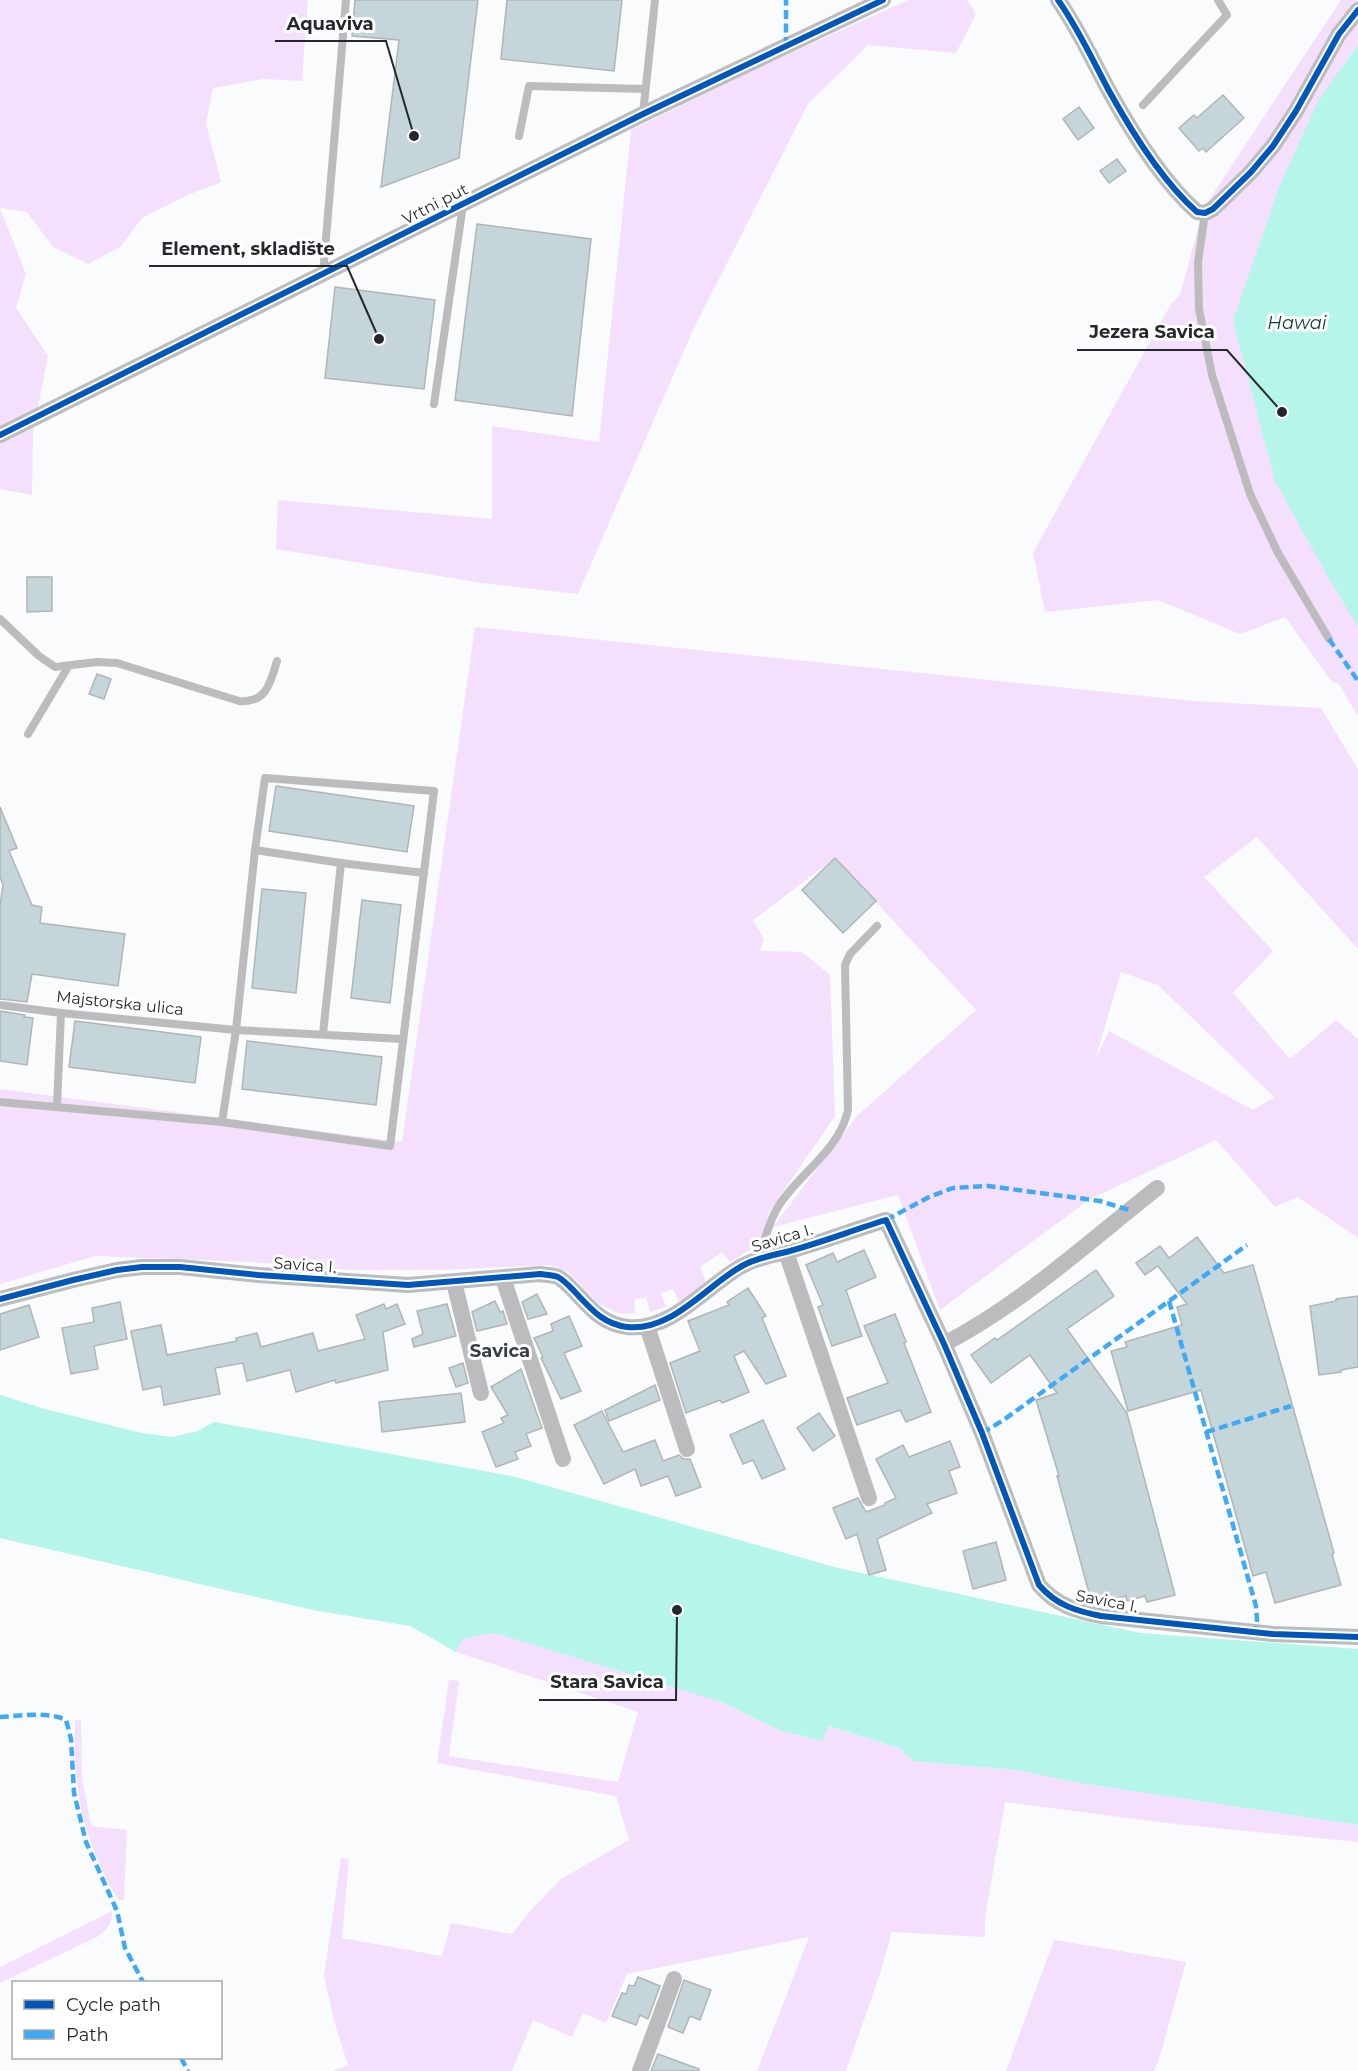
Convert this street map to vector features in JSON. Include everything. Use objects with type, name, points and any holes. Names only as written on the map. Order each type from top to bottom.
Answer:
[{"type":"street","name":"Vrtni put","points":[[0,435],[643,114],[883,0]]},
{"type":"street","points":[[1058,0],[1072,19],[1109,90],[1135,133],[1183,200],[1197,212],[1205,213],[1213,209],[1251,172],[1273,146],[1296,111],[1339,34],[1358,10]]},
{"type":"street","points":[[944,1344],[972,1329],[1046,1276],[1157,1188]]},
{"type":"street","name":"Savica I.","points":[[0,1299],[117,1270],[142,1267],[180,1267],[258,1275],[408,1285],[540,1274],[557,1276],[598,1316],[611,1324],[630,1327],[647,1326],[671,1316],[698,1300],[724,1278],[759,1257],[786,1252],[886,1220],[944,1344],[982,1433],[1039,1585],[1049,1596],[1078,1612],[1122,1619],[1274,1634],[1358,1637]]},
{"type":"street","name":"Savica I.","points":[[786,1252],[869,1498]]},
{"type":"street","points":[[503,1278],[563,1459]]},
{"type":"street","points":[[454,1282],[481,1393]]},
{"type":"street","points":[[647,1326],[687,1449]]},
{"type":"street","points":[[640,2071],[674,1979]]},
{"type":"lane","points":[[323,275],[346,0]]},
{"type":"lane","points":[[643,114],[655,0]]},
{"type":"lane","points":[[1143,105],[1227,15],[1218,0]]},
{"type":"lane","points":[[519,136],[529,86],[645,89]]},
{"type":"lane","points":[[434,404],[463,205]]},
{"type":"lane","points":[[1205,213],[1198,262],[1199,309],[1212,375],[1250,494],[1278,553],[1329,639]]},
{"type":"lane","points":[[0,619],[47,663],[55,667],[97,662],[117,663],[239,701],[258,699],[268,688],[277,661]]},
{"type":"lane","points":[[28,734],[68,667]]},
{"type":"lane","points":[[0,1102],[222,1122],[390,1146],[434,791],[265,778],[236,1030],[222,1122]]},
{"type":"lane","points":[[255,850],[424,873]]},
{"type":"lane","points":[[323,1034],[340,863]]},
{"type":"lane","points":[[759,1257],[772,1220],[783,1198],[831,1146],[845,1124],[848,1110],[845,965],[850,954],[878,926]]},
{"type":"lane","name":"Majstorska ulica","points":[[0,1005],[236,1030],[402,1039]]},
{"type":"lane","points":[[57,1106],[61,1013]]},
{"type":"shaded area","points":[[0,0],[308,0],[302,81],[263,79],[213,88],[206,124],[221,182],[143,217],[120,247],[88,264],[53,247],[27,212],[0,208]]},
{"type":"shaded area","points":[[908,0],[967,0],[976,14],[956,53],[868,45],[808,104],[693,330],[578,594],[482,583],[276,549],[278,500],[492,519],[492,426],[599,442],[631,130],[775,60]]},
{"type":"shaded area","points":[[1341,0],[1358,0],[1358,716],[1339,684],[1332,682],[1285,617],[1240,634],[1158,600],[1045,612],[1033,553],[1171,304],[1180,295],[1203,209]]},
{"type":"shaded area","points":[[0,208],[26,274],[16,308],[48,356],[33,432],[32,495],[0,489]]},
{"type":"shaded area","points":[[475,627],[1193,701],[1321,708],[1358,769],[1358,949],[1257,837],[1204,877],[1273,951],[1233,993],[1290,1059],[1336,1020],[1358,1039],[1358,1238],[1298,1197],[1275,1207],[1216,1140],[1090,1199],[940,1310],[898,1195],[773,1227],[857,1116],[976,1010],[835,858],[753,920],[764,939],[760,951],[802,952],[830,975],[835,1116],[769,1212],[762,1236],[750,1250],[730,1262],[722,1252],[700,1267],[706,1281],[693,1294],[679,1301],[673,1289],[661,1293],[666,1307],[650,1312],[646,1298],[634,1299],[635,1313],[620,1314],[599,1304],[568,1272],[550,1265],[441,1270],[350,1270],[251,1262],[95,1256],[0,1284],[0,1089],[402,1142]],"holes":[[[1121,972],[1158,985],[1274,1097],[1253,1110],[1109,1031],[1095,1060]]]},
{"type":"shaded area","points":[[494,1633],[724,1703],[781,1731],[822,1741],[828,1726],[899,1748],[913,1761],[1017,1770],[1073,1782],[1358,1825],[1358,1842],[1175,1824],[1005,1802],[985,1918],[985,1937],[892,1932],[846,2071],[757,2071],[809,1937],[627,1974],[606,2023],[583,2013],[572,2037],[533,2020],[512,2071],[333,2071],[348,2065],[334,2021],[324,1976],[341,1858],[349,1859],[342,1938],[442,1956],[451,1923],[512,1934],[561,1879],[629,1840],[616,1796],[437,1763],[449,1680],[459,1681],[449,1756],[618,1782],[638,1712],[456,1652],[462,1639]]},
{"type":"shaded area","points":[[75,1720],[81,1720],[82,1777],[91,1826],[127,1830],[124,1900],[118,1900],[110,1886],[86,1827],[76,1773]]},
{"type":"shaded area","points":[[112,1911],[109,1926],[97,1937],[0,1983],[0,1967]]},
{"type":"shaded area","points":[[1054,1940],[1186,1962],[1154,2071],[1006,2071]]},
{"type":"water","name":"Hawai","points":[[1358,45],[1358,627],[1275,481],[1233,321],[1279,187],[1319,99]]},
{"type":"water","points":[[0,1395],[45,1409],[142,1433],[172,1437],[198,1431],[214,1422],[512,1476],[838,1568],[1140,1633],[1358,1649],[1358,1825],[1073,1782],[1017,1770],[913,1761],[899,1748],[829,1726],[822,1741],[781,1731],[724,1703],[494,1633],[462,1639],[456,1652],[410,1626],[313,1610],[0,1538]]},
{"type":"building","points":[[355,0],[478,0],[459,158],[381,187],[399,40],[352,36]]},
{"type":"building","points":[[507,0],[622,0],[614,71],[501,59]]},
{"type":"building","points":[[1223,95],[1244,118],[1206,152],[1203,148],[1199,151],[1179,128],[1194,115],[1197,118]]},
{"type":"building","points":[[1079,107],[1094,128],[1078,140],[1063,119]]},
{"type":"building","points":[[1117,159],[1126,171],[1109,183],[1100,171]]},
{"type":"building","points":[[477,224],[591,239],[572,416],[455,400]]},
{"type":"building","points":[[335,287],[435,300],[424,389],[325,378]]},
{"type":"building","points":[[27,577],[52,577],[52,611],[27,612]]},
{"type":"building","points":[[97,674],[111,679],[104,699],[89,694]]},
{"type":"building","points":[[276,786],[414,806],[407,852],[269,831]]},
{"type":"building","points":[[0,807],[17,848],[9,851],[32,905],[42,907],[40,923],[125,934],[118,986],[32,974],[27,1002],[0,999],[0,906],[3,885],[0,877]]},
{"type":"building","points":[[835,858],[876,901],[843,933],[802,890]]},
{"type":"building","points":[[262,889],[306,893],[296,993],[252,988]]},
{"type":"building","points":[[362,900],[401,905],[390,1003],[351,998]]},
{"type":"building","points":[[0,1011],[33,1018],[27,1065],[0,1061]]},
{"type":"building","points":[[75,1021],[201,1037],[195,1083],[69,1067]]},
{"type":"building","points":[[247,1041],[382,1057],[376,1105],[242,1089]]},
{"type":"building","points":[[1197,1237],[1224,1273],[1253,1265],[1341,1585],[1275,1603],[1266,1572],[1253,1576],[1201,1390],[1128,1411],[1111,1351],[1127,1347],[1125,1342],[1182,1325],[1177,1307],[1187,1304],[1158,1266],[1145,1275],[1136,1263],[1160,1246],[1169,1258]]},
{"type":"building","points":[[864,1250],[876,1277],[846,1290],[862,1336],[832,1346],[818,1307],[823,1305],[806,1265],[833,1253],[837,1262]]},
{"type":"building","points":[[1096,1270],[1114,1296],[1067,1329],[1127,1413],[1175,1595],[1147,1602],[1145,1596],[1127,1601],[1126,1596],[1110,1600],[1108,1595],[1091,1600],[1057,1476],[1059,1476],[1036,1400],[1057,1393],[1030,1355],[991,1383],[971,1355],[995,1338],[997,1340]]},
{"type":"building","points":[[748,1288],[766,1316],[762,1318],[786,1376],[766,1384],[744,1351],[734,1356],[749,1392],[722,1403],[720,1400],[686,1413],[670,1363],[700,1351],[688,1321],[729,1305],[727,1302]]},
{"type":"building","points":[[537,1294],[547,1314],[528,1319],[522,1302]]},
{"type":"building","points":[[1358,1296],[1358,1367],[1319,1375],[1310,1306]]},
{"type":"building","points":[[495,1301],[500,1312],[503,1311],[507,1324],[477,1331],[472,1312]]},
{"type":"building","points":[[120,1302],[127,1339],[94,1346],[98,1369],[71,1374],[62,1328],[94,1322],[92,1308]]},
{"type":"building","points":[[384,1304],[386,1309],[397,1304],[405,1324],[383,1332],[388,1370],[336,1383],[335,1380],[296,1392],[290,1370],[247,1381],[243,1363],[215,1368],[220,1394],[164,1405],[161,1386],[143,1390],[131,1331],[161,1325],[167,1355],[237,1341],[236,1338],[257,1333],[261,1347],[313,1333],[318,1351],[365,1339],[356,1315]]},
{"type":"building","points":[[447,1304],[456,1336],[414,1347],[412,1339],[423,1334],[417,1311]]},
{"type":"building","points":[[29,1305],[39,1337],[0,1350],[0,1314]]},
{"type":"building","points":[[895,1314],[931,1412],[906,1422],[900,1410],[857,1425],[847,1398],[888,1383],[864,1326]]},
{"type":"building","points":[[569,1316],[582,1346],[564,1353],[581,1391],[561,1399],[534,1338],[553,1331],[551,1324]]},
{"type":"building","points":[[463,1363],[468,1383],[456,1387],[449,1368]]},
{"type":"building","points":[[521,1369],[542,1428],[526,1434],[531,1446],[515,1452],[518,1459],[496,1467],[482,1432],[504,1423],[501,1418],[508,1415],[491,1387]]},
{"type":"building","points":[[655,1385],[660,1400],[609,1421],[605,1410]]},
{"type":"building","points":[[461,1393],[465,1422],[382,1432],[379,1402]]},
{"type":"building","points":[[602,1411],[623,1452],[655,1440],[663,1461],[679,1455],[684,1459],[690,1459],[701,1487],[676,1496],[668,1476],[641,1486],[635,1469],[604,1484],[574,1425]]},
{"type":"building","points":[[819,1413],[835,1436],[813,1451],[797,1428]]},
{"type":"building","points":[[763,1420],[785,1469],[762,1479],[753,1460],[743,1464],[730,1435]]},
{"type":"building","points":[[950,1441],[960,1467],[949,1471],[957,1493],[927,1504],[932,1513],[877,1539],[886,1570],[869,1575],[857,1534],[846,1539],[833,1508],[858,1498],[866,1512],[885,1505],[896,1498],[876,1459],[903,1445],[909,1457]]},
{"type":"building","points":[[996,1542],[1006,1580],[973,1589],[963,1551]]},
{"type":"building","points":[[638,1977],[660,1986],[648,2019],[640,2015],[636,2025],[612,2016],[622,1993],[626,1994],[629,1985],[634,1986]]},
{"type":"building","points":[[684,1980],[711,1990],[700,2020],[690,2016],[683,2033],[668,2027]]},
{"type":"building","points":[[658,2054],[699,2069],[699,2071],[651,2071]]},
{"type":"marked path","points":[[786,0],[786,46]]},
{"type":"marked path","points":[[1329,639],[1358,681]]},
{"type":"marked path","points":[[886,1220],[929,1197],[953,1188],[988,1186],[1100,1201],[1129,1210]]},
{"type":"marked path","points":[[982,1433],[1247,1245]]},
{"type":"marked path","points":[[1169,1301],[1256,1606],[1255,1632]]},
{"type":"marked path","points":[[1206,1432],[1291,1406]]},
{"type":"marked path","points":[[0,1717],[42,1715],[66,1720],[71,1739],[74,1793],[86,1842],[117,1911],[125,1948],[142,1981]]},
{"type":"marked path","points":[[182,2059],[188,2071]]},
{"type":"cycle path","points":[[0,435],[643,114],[883,0]]},
{"type":"cycle path","points":[[1058,0],[1117,105],[1148,154],[1184,200],[1197,212],[1205,213],[1213,209],[1251,172],[1273,146],[1296,111],[1339,34],[1358,10]]},
{"type":"cycle path","points":[[0,1299],[117,1270],[142,1267],[180,1267],[258,1275],[408,1285],[540,1274],[561,1279],[592,1310],[611,1323],[627,1327],[643,1327],[674,1315],[747,1263],[886,1220],[944,1344],[982,1433],[1039,1585],[1052,1598],[1083,1612],[1101,1616],[1273,1634],[1358,1637]]},
{"type":"place","name":"Aquaviva","points":[[414,136]]},
{"type":"place","name":"Element, skladište","points":[[379,339]]},
{"type":"place","name":"Jezera Savica","points":[[1282,412]]},
{"type":"place","name":"Stara Savica","points":[[677,1610]]},
{"type":"district","name":"Savica","points":[[500,1351]]}]
